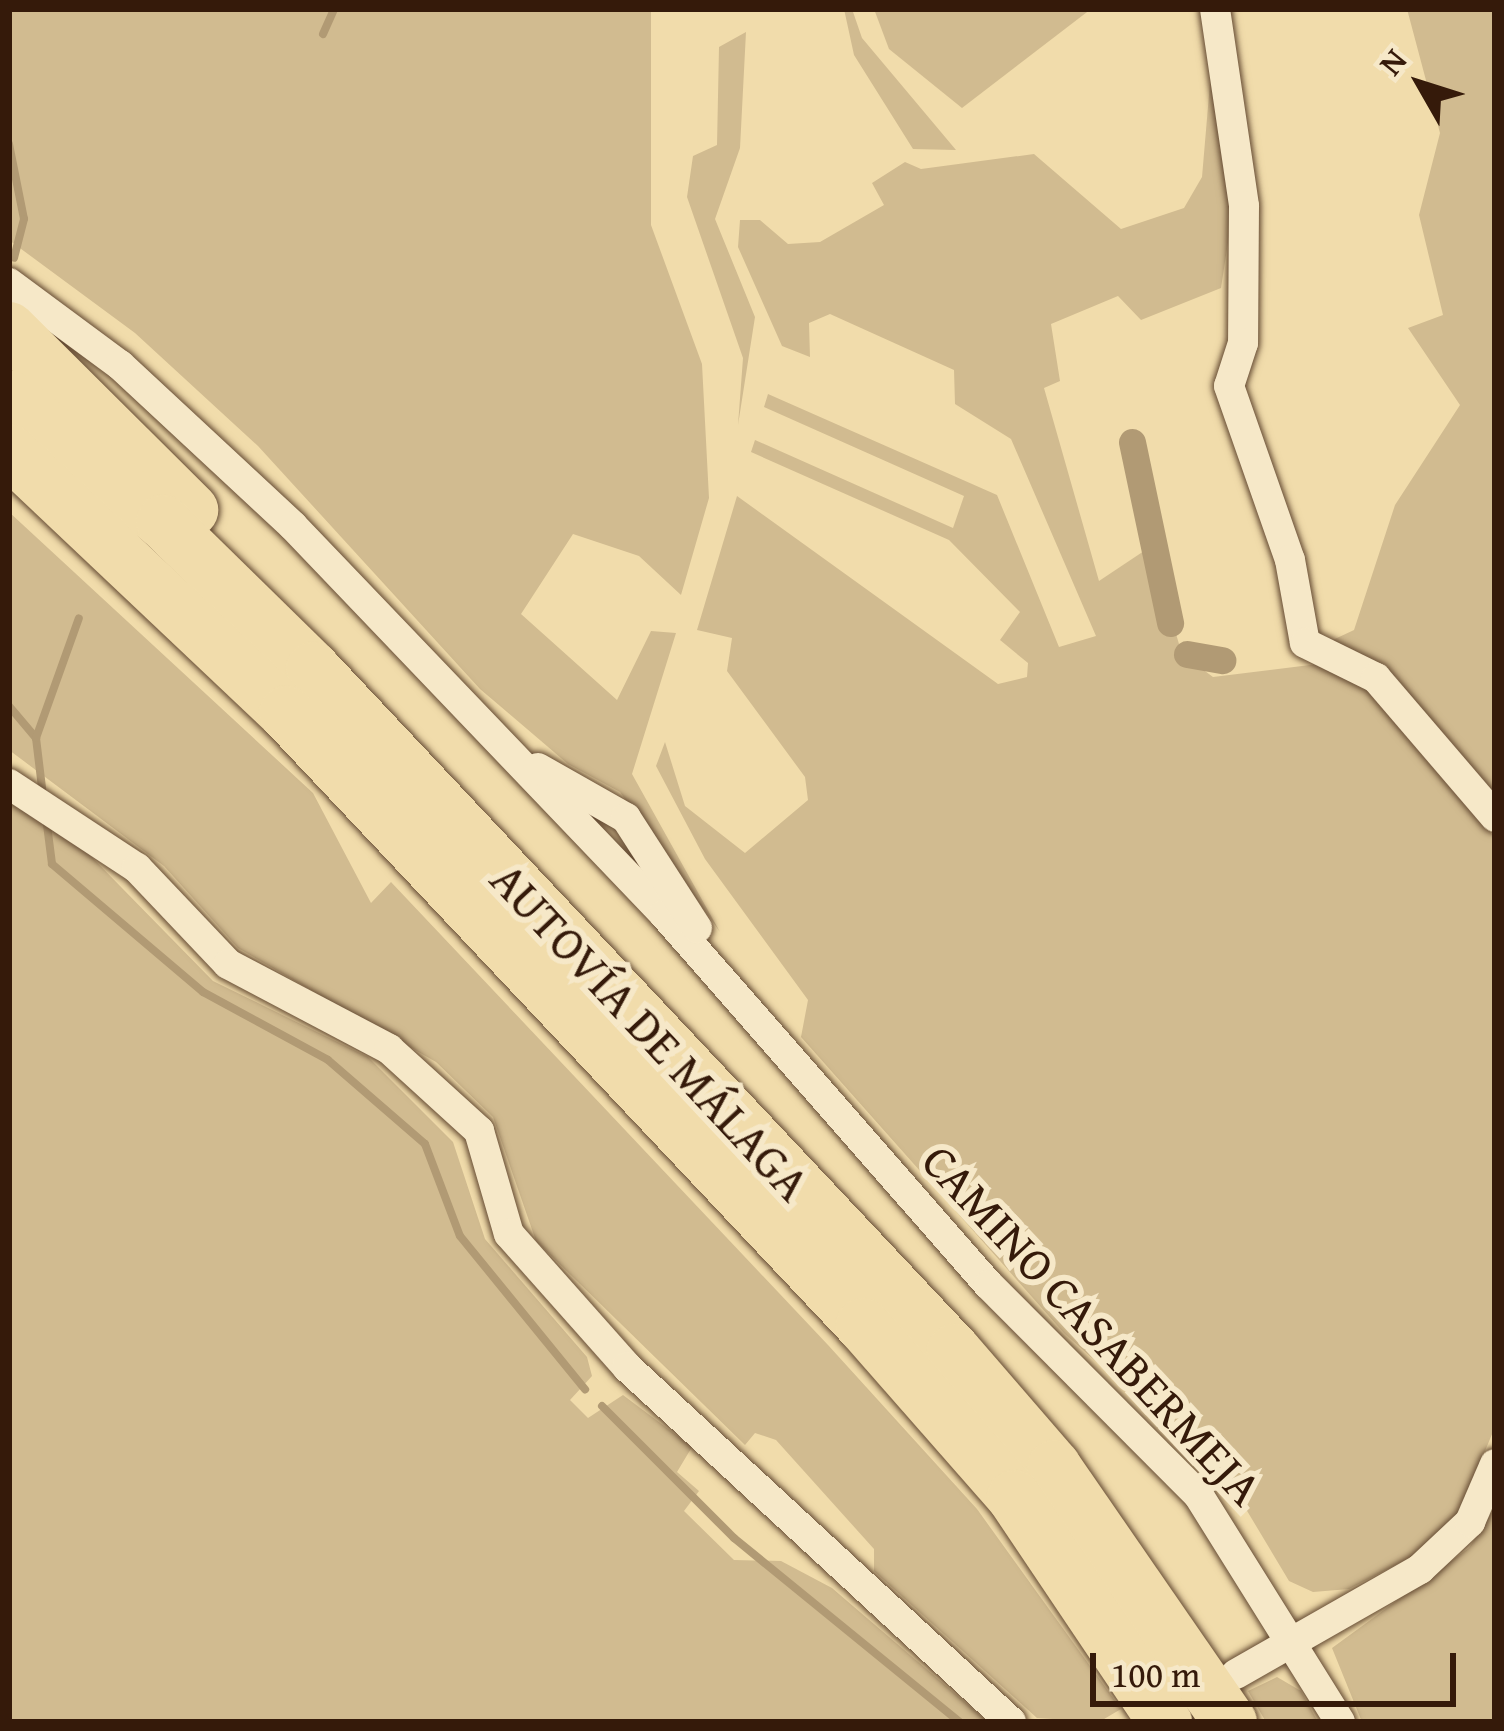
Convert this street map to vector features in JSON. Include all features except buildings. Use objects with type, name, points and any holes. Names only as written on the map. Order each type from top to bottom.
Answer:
[{"type":"highway","points":[[9,329],[157,471],[313,669]]},
{"type":"highway","name":"AUTOVÍA DE MÁLAGA","points":[[9,397],[163,522],[313,669],[983,1384],[1054,1466],[1233,1698]]},
{"type":"highway","name":"AUTOVÍA DE MÁLAGA","points":[[9,451],[286,713],[863,1325],[1014,1497],[1165,1722]]},
{"type":"street","points":[[1215,9],[1244,206],[1243,343],[1229,386],[1290,560],[1305,643],[1376,678],[1495,817]]},
{"type":"street","name":"CAMINO CASABERMEJA","points":[[9,283],[258,494],[502,742],[626,818],[749,1008],[989,1285],[1199,1496],[1295,1640],[1340,1722]]},
{"type":"street","points":[[11,786],[80,825],[228,964],[389,1049],[478,1131],[509,1234],[627,1367],[1011,1722]]},
{"type":"street","points":[[1233,1698],[1295,1640],[1420,1569],[1470,1522],[1495,1464]]},
{"type":"shaded area","points":[[9,9],[651,9],[651,225],[702,364],[709,498],[681,595],[639,556],[573,534],[521,614],[617,700],[651,631],[676,633],[632,774],[720,932],[620,792],[568,764],[480,689],[258,446],[135,333],[9,240]]},
{"type":"shaded area","points":[[844,9],[852,9],[862,38],[956,150],[913,149],[854,55]]},
{"type":"shaded area","points":[[874,9],[1091,9],[962,108],[889,49]]},
{"type":"shaded area","points":[[1407,9],[1495,9],[1495,802],[1396,677],[1322,645],[1354,630],[1395,505],[1460,405],[1408,328],[1443,315],[1419,215],[1440,133]]},
{"type":"shaded area","points":[[746,32],[740,148],[715,219],[755,317],[738,425],[743,358],[687,197],[693,156],[717,145],[719,47]]},
{"type":"shaded area","points":[[1213,48],[1234,203],[1221,288],[1141,320],[1118,296],[1051,324],[1060,381],[1044,388],[1099,581],[1150,547],[1182,654],[1213,677],[1326,663],[1376,696],[1495,838],[1495,1427],[1460,1511],[1411,1557],[1349,1589],[1313,1592],[1289,1581],[1228,1479],[1064,1333],[801,1037],[808,1000],[705,859],[656,766],[665,742],[685,806],[745,853],[808,800],[805,777],[727,671],[732,638],[697,630],[737,496],[998,684],[1027,677],[1028,663],[1000,640],[1020,612],[949,540],[751,452],[755,440],[953,528],[964,496],[764,407],[768,394],[997,495],[1059,647],[1096,636],[1011,439],[955,404],[954,370],[830,314],[809,323],[810,357],[782,346],[738,247],[740,220],[760,220],[788,244],[820,242],[884,205],[872,183],[905,162],[921,169],[1034,154],[1121,229],[1184,208],[1202,177]]},
{"type":"shaded area","points":[[9,512],[313,793],[371,903],[391,882],[828,1345],[977,1509],[1121,1709],[1099,1722],[1037,1718],[874,1571],[874,1549],[776,1440],[755,1433],[745,1445],[536,1241],[493,1117],[436,1062],[238,948],[164,866],[9,750]]},
{"type":"shaded area","points":[[9,803],[76,841],[213,981],[368,1057],[453,1142],[485,1239],[587,1357],[592,1376],[570,1400],[588,1418],[623,1395],[692,1447],[677,1472],[699,1491],[684,1511],[734,1560],[781,1561],[832,1588],[988,1722],[9,1722]]},
{"type":"shaded area","points":[[1495,1507],[1495,1722],[1362,1722],[1332,1648],[1469,1548]]},
{"type":"shaded area","points":[[1277,1677],[1301,1691],[1318,1722],[1266,1722],[1248,1691]]},
{"type":"waterway","points":[[323,34],[334,9]]},
{"type":"waterway","points":[[9,144],[24,219],[14,258]]},
{"type":"waterway","points":[[1132,442],[1170,623]]},
{"type":"waterway","points":[[36,738],[79,618]]},
{"type":"waterway","points":[[1187,654],[1222,660]]},
{"type":"waterway","points":[[9,706],[36,738],[43,796]]},
{"type":"waterway","points":[[46,817],[52,864],[203,992],[328,1060],[425,1144],[460,1236],[585,1389]]},
{"type":"waterway","points":[[602,1406],[734,1538],[960,1722]]}]
